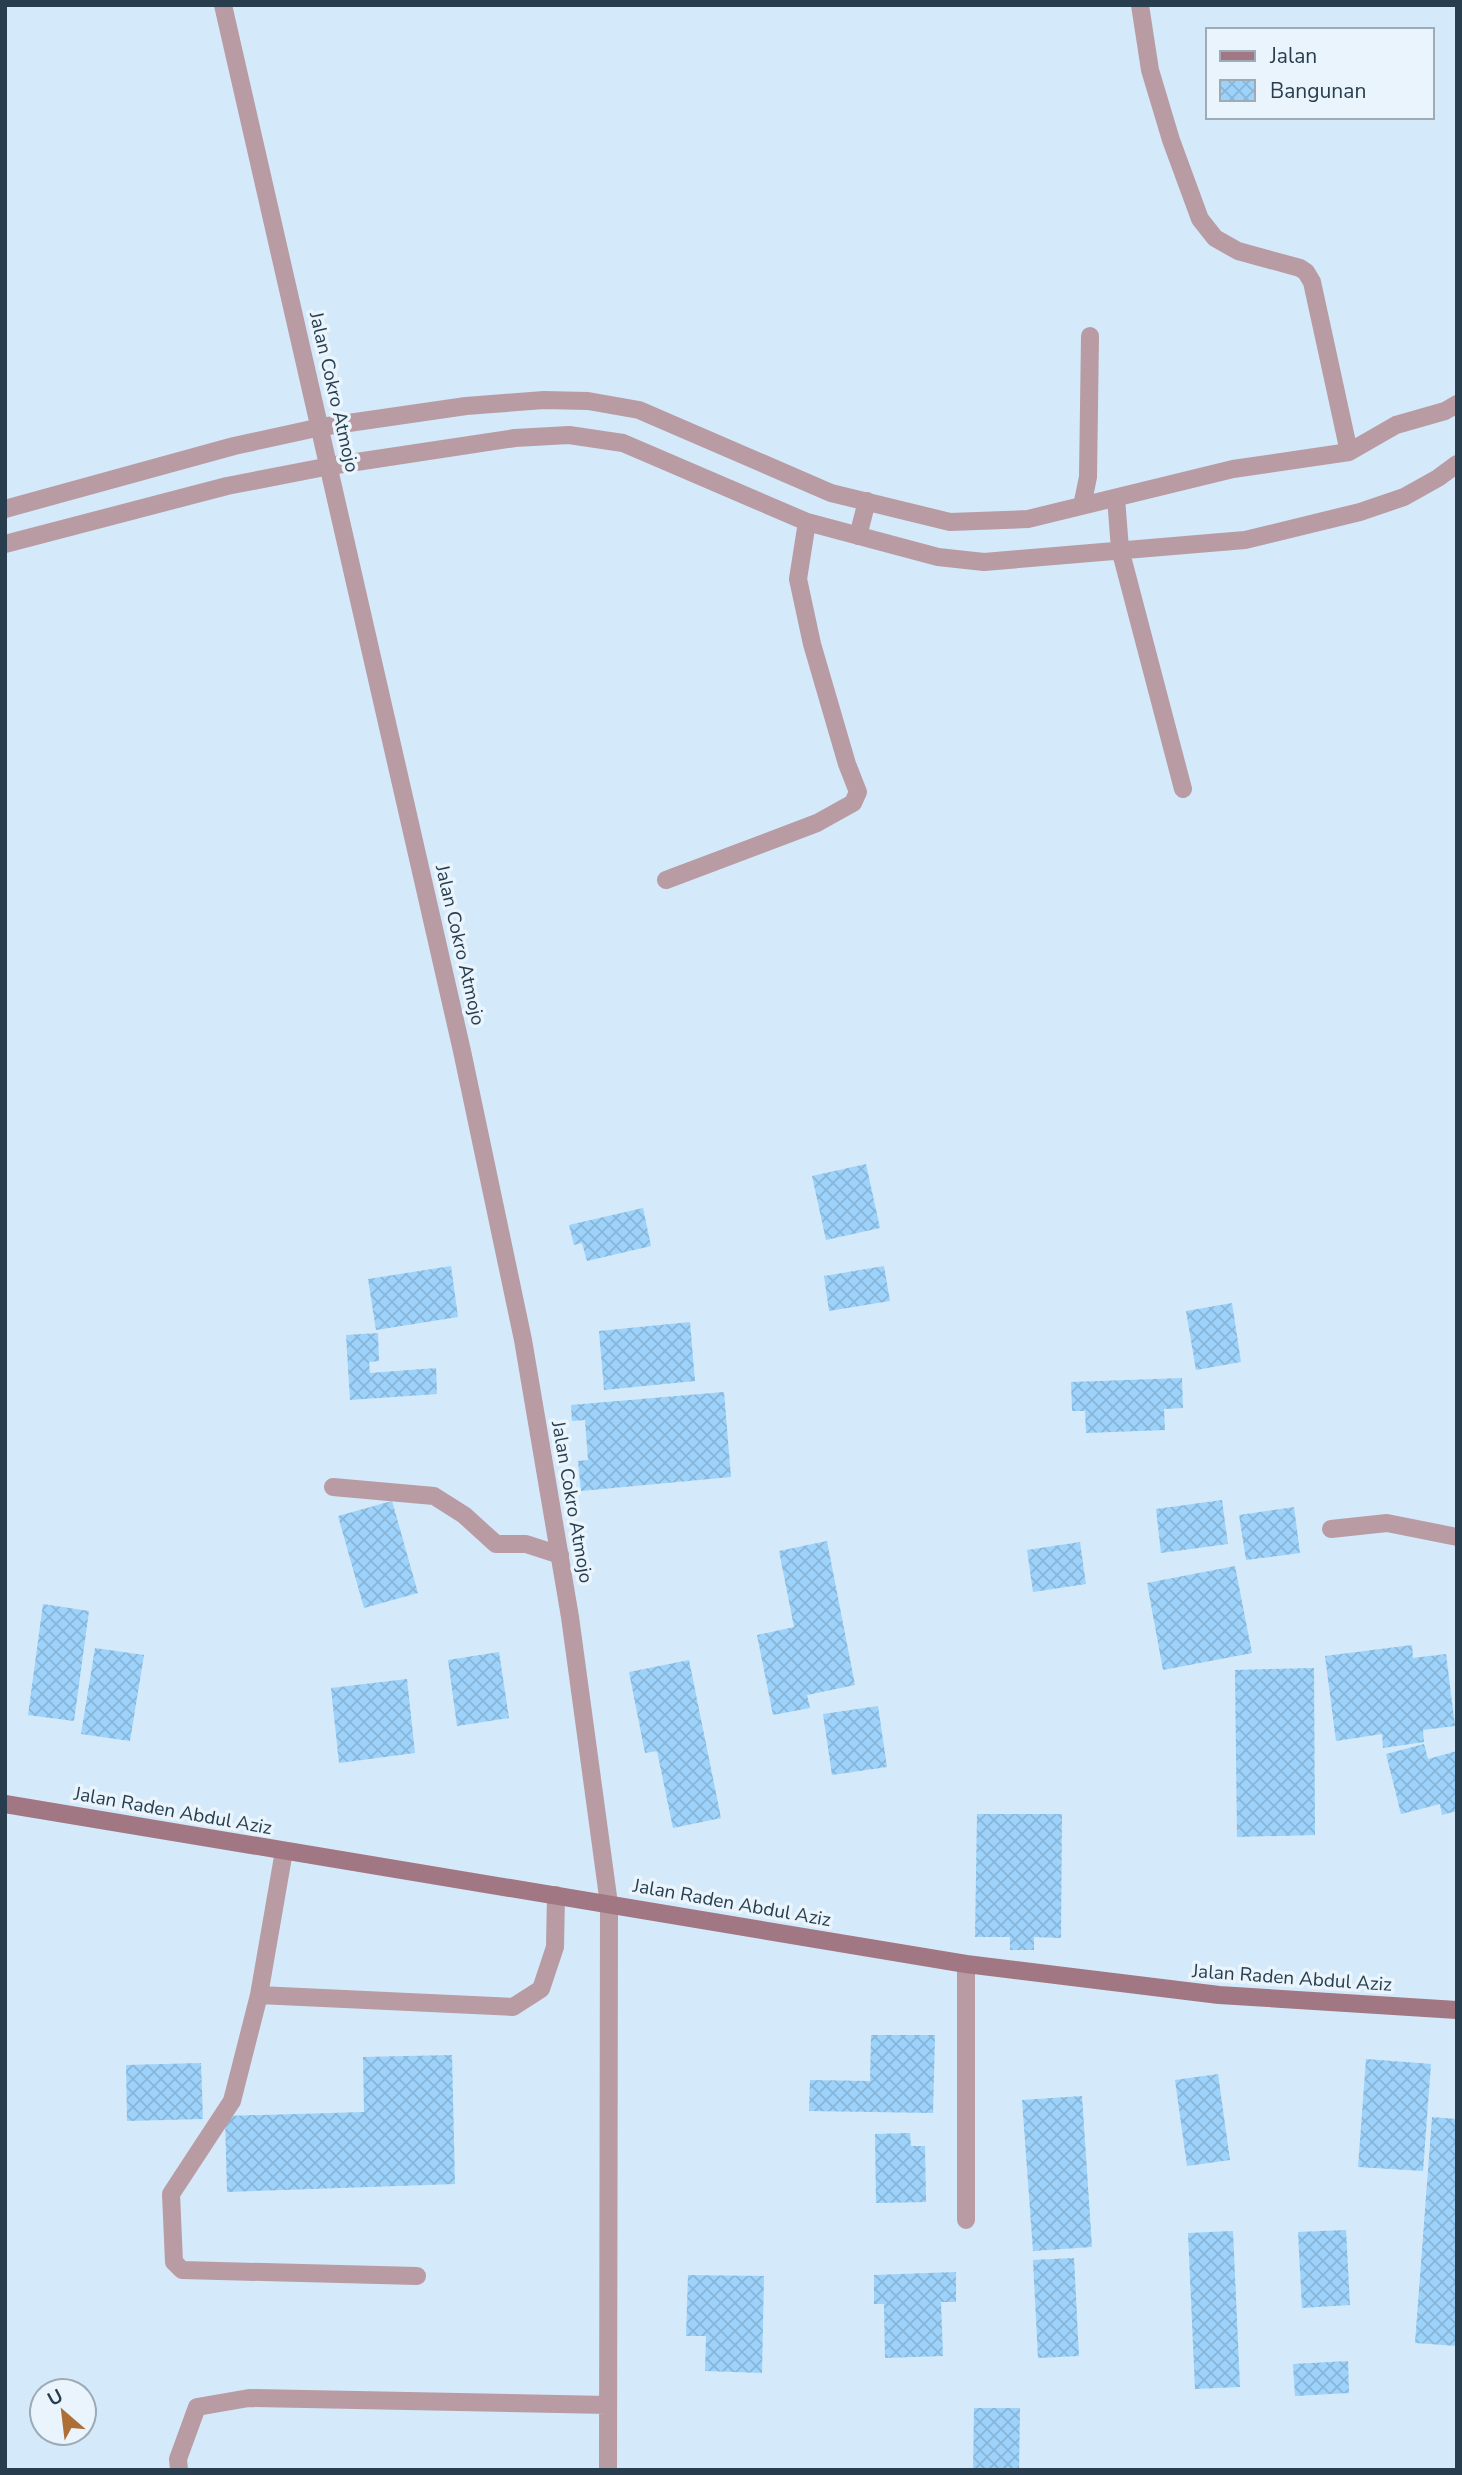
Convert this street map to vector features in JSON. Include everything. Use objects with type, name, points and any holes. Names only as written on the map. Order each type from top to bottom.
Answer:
[{"type":"main road","name":"Jalan Raden Abdul Aziz","points":[[5,1804],[966,1964],[1219,1996],[1457,2010]]},
{"type":"street","name":"Jalan Cokro Atmojo","points":[[223,5],[322,430],[479,1130],[523,1340],[560,1555],[608,1903],[608,2470]]},
{"type":"street","points":[[1140,5],[1150,70],[1171,140],[1200,219],[1215,238],[1238,251],[1300,268],[1312,282],[1349,452]]},
{"type":"street","points":[[1082,506],[1088,478],[1090,336]]},
{"type":"street","points":[[5,544],[234,446],[466,407],[544,400],[589,401],[639,410],[831,493],[862,518],[938,557],[984,562],[1119,543],[1245,540],[1360,512],[1404,497],[1457,464]]},
{"type":"street","points":[[5,509],[227,486],[328,461],[515,438],[569,435],[623,443],[807,522],[862,518],[950,522],[1028,519],[1082,506],[1116,504],[1233,469],[1349,452],[1396,425],[1445,411],[1457,404]]},
{"type":"street","points":[[1116,504],[1119,543],[1183,789]]},
{"type":"street","points":[[666,880],[817,823],[853,803],[858,792],[847,764],[812,644],[798,579],[807,522]]},
{"type":"street","points":[[333,1487],[434,1496],[464,1515],[496,1544],[526,1544],[560,1555]]},
{"type":"street","points":[[1332,1529],[1387,1523],[1457,1537]]},
{"type":"street","points":[[284,1851],[259,1995],[232,2101],[171,2194],[174,2262],[182,2270],[417,2276]]},
{"type":"street","points":[[259,1995],[513,2007],[541,1989],[555,1947],[556,1895]]},
{"type":"street","points":[[966,1964],[966,2220]]},
{"type":"street","points":[[179,2470],[178,2459],[197,2407],[248,2399],[608,2405]]},
{"type":"building","points":[[866,1164],[880,1228],[826,1240],[812,1176]]},
{"type":"building","points":[[643,1208],[651,1246],[587,1261],[582,1243],[574,1245],[569,1225]]},
{"type":"building","points":[[451,1266],[458,1317],[376,1330],[368,1279]]},
{"type":"building","points":[[884,1266],[890,1301],[829,1311],[824,1276]]},
{"type":"building","points":[[1232,1303],[1241,1362],[1196,1370],[1186,1311]]},
{"type":"building","points":[[690,1322],[695,1381],[604,1390],[599,1331]]},
{"type":"building","points":[[378,1333],[379,1361],[369,1362],[370,1373],[436,1368],[437,1394],[350,1400],[346,1335]]},
{"type":"building","points":[[1182,1378],[1183,1408],[1164,1409],[1165,1430],[1086,1433],[1085,1411],[1072,1411],[1071,1382]]},
{"type":"building","points":[[724,1392],[731,1477],[581,1491],[578,1461],[588,1460],[585,1420],[572,1421],[571,1405]]},
{"type":"building","points":[[1222,1500],[1228,1544],[1161,1553],[1156,1509]]},
{"type":"building","points":[[392,1501],[418,1593],[364,1608],[338,1516]]},
{"type":"building","points":[[1294,1507],[1300,1553],[1246,1560],[1239,1515]]},
{"type":"building","points":[[827,1541],[855,1685],[807,1695],[810,1708],[773,1715],[757,1635],[794,1627],[779,1551]]},
{"type":"building","points":[[1080,1542],[1086,1584],[1033,1592],[1027,1550]]},
{"type":"building","points":[[1235,1566],[1252,1653],[1163,1670],[1147,1583]]},
{"type":"building","points":[[43,1604],[89,1611],[74,1721],[28,1715]]},
{"type":"building","points":[[1412,1645],[1413,1658],[1446,1654],[1455,1726],[1423,1730],[1424,1742],[1383,1748],[1382,1734],[1336,1741],[1325,1656]]},
{"type":"building","points":[[95,1648],[144,1655],[130,1741],[81,1734]]},
{"type":"building","points":[[499,1652],[509,1718],[457,1726],[448,1660]]},
{"type":"building","points":[[689,1660],[721,1818],[673,1828],[657,1751],[645,1753],[629,1672]]},
{"type":"building","points":[[1314,1668],[1315,1835],[1237,1837],[1235,1670]]},
{"type":"building","points":[[407,1679],[415,1753],[339,1763],[331,1688]]},
{"type":"building","points":[[878,1706],[887,1767],[832,1775],[823,1714]]},
{"type":"building","points":[[1424,1744],[1428,1759],[1457,1751],[1457,1811],[1442,1815],[1440,1804],[1401,1814],[1386,1754]]},
{"type":"building","points":[[977,1814],[1062,1814],[1061,1938],[1034,1937],[1034,1950],[1010,1950],[1010,1937],[975,1937]]},
{"type":"building","points":[[871,2035],[935,2035],[933,2113],[809,2111],[810,2080],[870,2081]]},
{"type":"building","points":[[452,2055],[455,2184],[227,2192],[225,2116],[364,2112],[363,2057]]},
{"type":"building","points":[[1366,2059],[1431,2064],[1423,2171],[1358,2167]]},
{"type":"building","points":[[201,2063],[203,2119],[127,2121],[126,2065]]},
{"type":"building","points":[[1218,2074],[1230,2160],[1187,2166],[1175,2080]]},
{"type":"building","points":[[1082,2096],[1092,2247],[1033,2251],[1022,2100]]},
{"type":"building","points":[[1432,2117],[1457,2119],[1457,2346],[1415,2343]]},
{"type":"building","points":[[910,2133],[911,2146],[925,2146],[926,2202],[876,2203],[875,2134]]},
{"type":"building","points":[[1346,2230],[1350,2305],[1302,2308],[1298,2232]]},
{"type":"building","points":[[1233,2231],[1240,2387],[1195,2389],[1188,2233]]},
{"type":"building","points":[[1074,2258],[1079,2356],[1038,2358],[1033,2260]]},
{"type":"building","points":[[956,2272],[956,2302],[941,2302],[943,2356],[885,2358],[884,2304],[874,2304],[874,2275]]},
{"type":"building","points":[[688,2275],[764,2276],[762,2373],[705,2371],[706,2336],[686,2336]]},
{"type":"building","points":[[1348,2361],[1349,2393],[1295,2396],[1293,2364]]},
{"type":"building","points":[[974,2408],[1020,2408],[1019,2470],[973,2470]]}]
